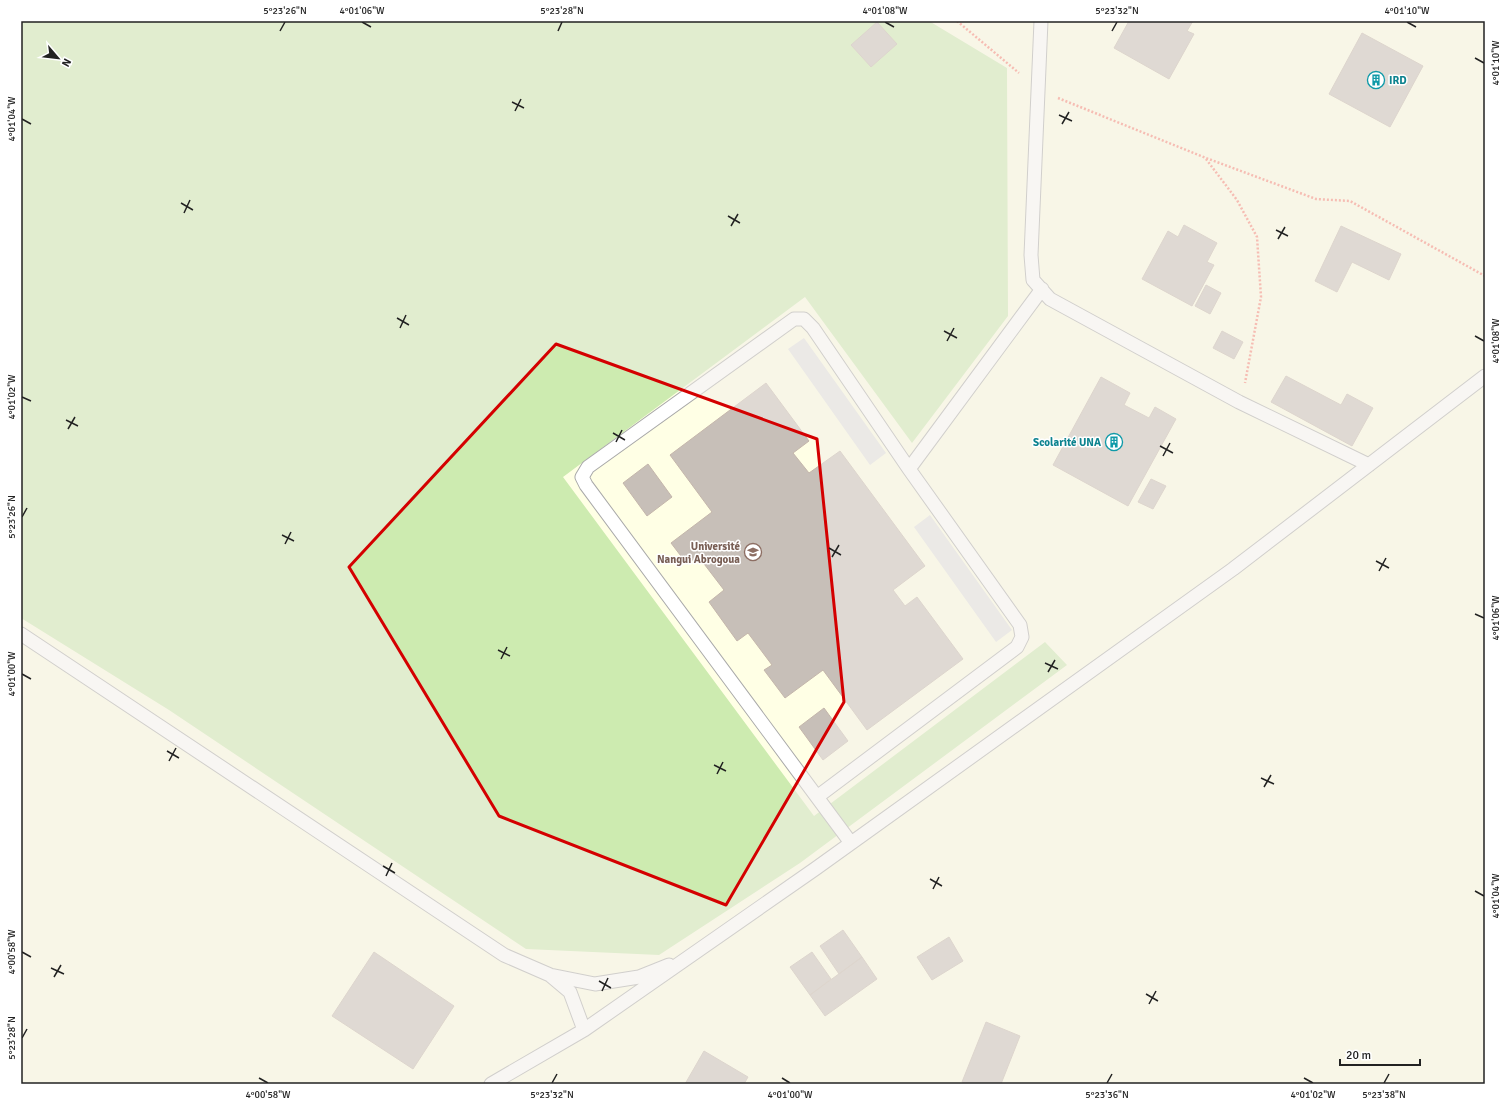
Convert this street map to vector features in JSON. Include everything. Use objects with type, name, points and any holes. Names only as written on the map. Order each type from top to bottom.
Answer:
[{"type":"lane","points":[[1042,21],[1031,255],[1034,280],[1050,299],[1239,402],[1369,465]]},
{"type":"lane","points":[[909,469],[1042,289]]},
{"type":"lane","points":[[817,797],[1017,647],[1022,637],[1020,625],[909,469],[813,328],[804,318],[794,319],[588,467],[582,477],[590,492],[817,797],[852,843]]},
{"type":"lane","points":[[491,1084],[584,1030],[852,843],[1233,569],[1485,376]]},
{"type":"lane","points":[[21,634],[504,955],[550,975],[595,984],[639,977],[692,956]]},
{"type":"lane","points":[[550,975],[570,992],[584,1030]]},
{"type":"path","points":[[957,21],[1039,90],[1206,158],[1316,199],[1350,201],[1485,276]]},
{"type":"path","points":[[1206,158],[1237,200],[1257,236],[1261,297],[1243,392],[1239,402]]},
{"type":"highlighted area","points":[[556,344],[817,439],[844,702],[726,905],[499,816],[349,567]]},
{"type":"shaded area","name":"Université Nangui Abrogoua","points":[[21,21],[1485,21],[1485,1084],[21,1084]]},
{"type":"shaded area","points":[[804,338],[886,453],[870,465],[788,349]]},
{"type":"shaded area","points":[[930,515],[1012,630],[996,642],[914,527]]},
{"type":"green space","points":[[21,21],[929,21],[1007,68],[1008,316],[912,443],[805,297],[563,477],[814,816],[1045,642],[1067,665],[800,863],[659,955],[526,949],[169,710],[21,618]]},
{"type":"building","points":[[1129,21],[1193,21],[1187,31],[1194,34],[1169,79],[1114,48]]},
{"type":"building","points":[[877,22],[897,44],[871,67],[851,45]]},
{"type":"building","name":"IRD","points":[[1362,33],[1423,66],[1390,127],[1329,94]]},
{"type":"building","points":[[1184,225],[1217,243],[1207,262],[1214,265],[1192,306],[1142,279],[1168,231],[1178,237]]},
{"type":"building","points":[[1341,226],[1401,254],[1389,280],[1352,262],[1337,292],[1315,281]]},
{"type":"building","points":[[1206,285],[1221,293],[1210,314],[1195,306]]},
{"type":"building","points":[[1222,331],[1243,342],[1234,359],[1213,348]]},
{"type":"building","points":[[1286,376],[1341,405],[1347,394],[1373,408],[1352,446],[1271,402]]},
{"type":"building","name":"Scolarité UNA","points":[[1101,377],[1130,393],[1124,405],[1149,418],[1155,407],[1176,419],[1128,506],[1053,465]]},
{"type":"building","points":[[766,383],[809,441],[793,453],[809,473],[840,451],[925,566],[893,590],[905,606],[917,597],[963,659],[867,730],[823,670],[785,698],[764,670],[772,665],[748,633],[737,641],[709,602],[724,590],[698,556],[687,564],[671,543],[712,512],[670,455]]},
{"type":"building","points":[[648,464],[672,497],[647,516],[623,483]]},
{"type":"building","points":[[1151,479],[1166,486],[1153,509],[1138,502]]},
{"type":"building","points":[[824,708],[848,741],[823,760],[799,727]]},
{"type":"building","points":[[843,930],[862,957],[839,974],[820,946]]},
{"type":"building","points":[[949,937],[963,961],[932,980],[917,957]]},
{"type":"building","points":[[374,952],[454,1006],[413,1069],[332,1016]]},
{"type":"building","points":[[812,952],[831,979],[810,995],[790,967]]},
{"type":"building","points":[[862,957],[877,979],[825,1016],[810,995]]},
{"type":"building","points":[[986,1022],[1020,1036],[1001,1084],[967,1084],[962,1082]]},
{"type":"building","points":[[704,1051],[748,1077],[744,1084],[685,1084]]},
{"type":"place","name":"IRD","points":[[1376,80]]},
{"type":"place","name":"Scolarité UNA","points":[[1114,442]]},
{"type":"place","name":"Université Nangui Abrogoua","points":[[753,552]]}]
